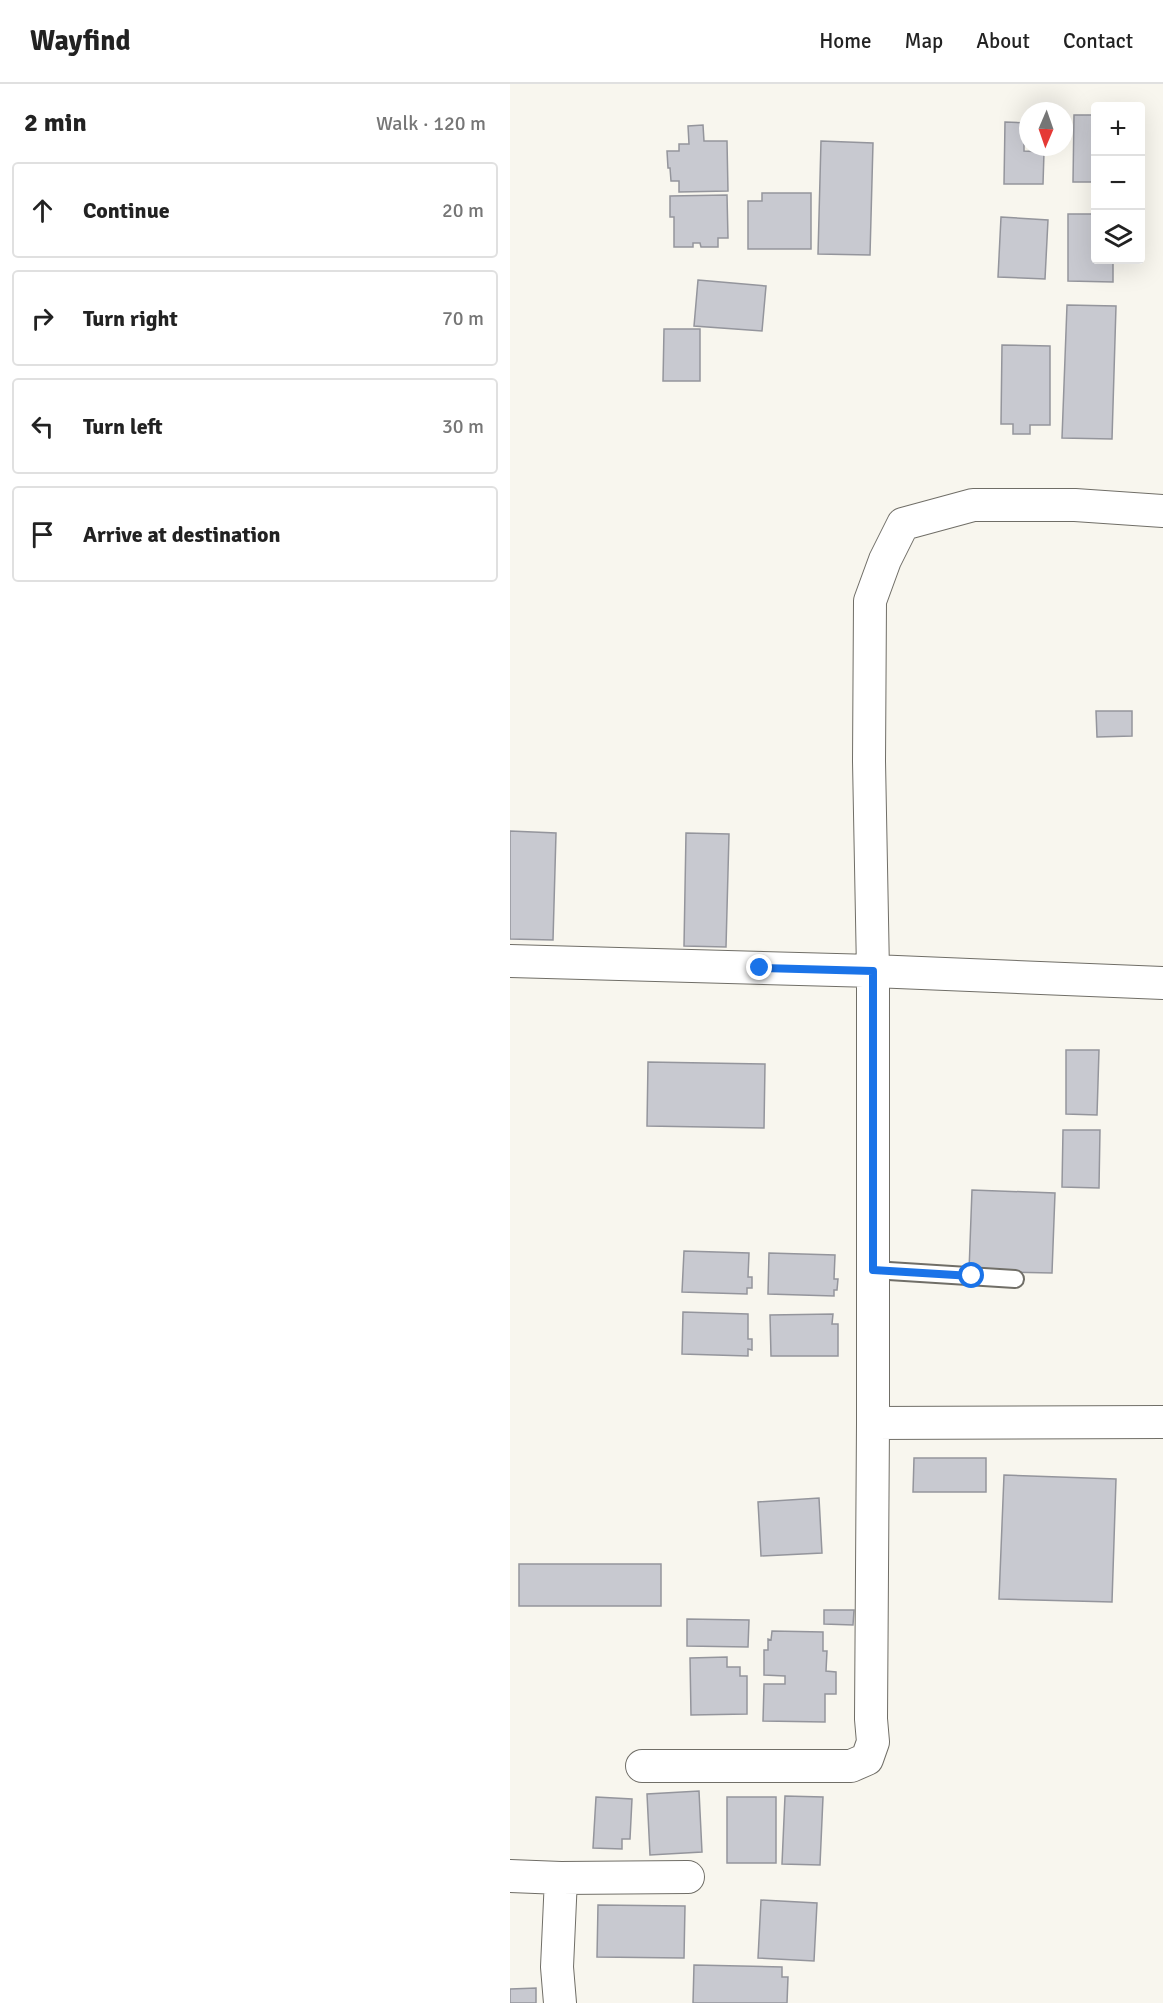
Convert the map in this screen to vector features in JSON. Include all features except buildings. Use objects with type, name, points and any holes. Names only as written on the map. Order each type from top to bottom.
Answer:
[{"type":"street","points":[[642,1766],[851,1766],[867,1759],[873,1742],[871,1719],[873,971],[869,761],[870,601],[885,560],[903,524],[973,505],[1075,505],[1163,511]]},
{"type":"street","points":[[510,961],[873,971],[1163,983]]},
{"type":"street","points":[[873,1423],[1163,1422]]},
{"type":"street","points":[[510,1876],[688,1877]]},
{"type":"street","points":[[560,2003],[557,1967],[561,1878]]},
{"type":"lane","points":[[873,1270],[1015,1279]]},
{"type":"route","points":[[760,968],[873,971],[873,1270],[972,1276]]}]
